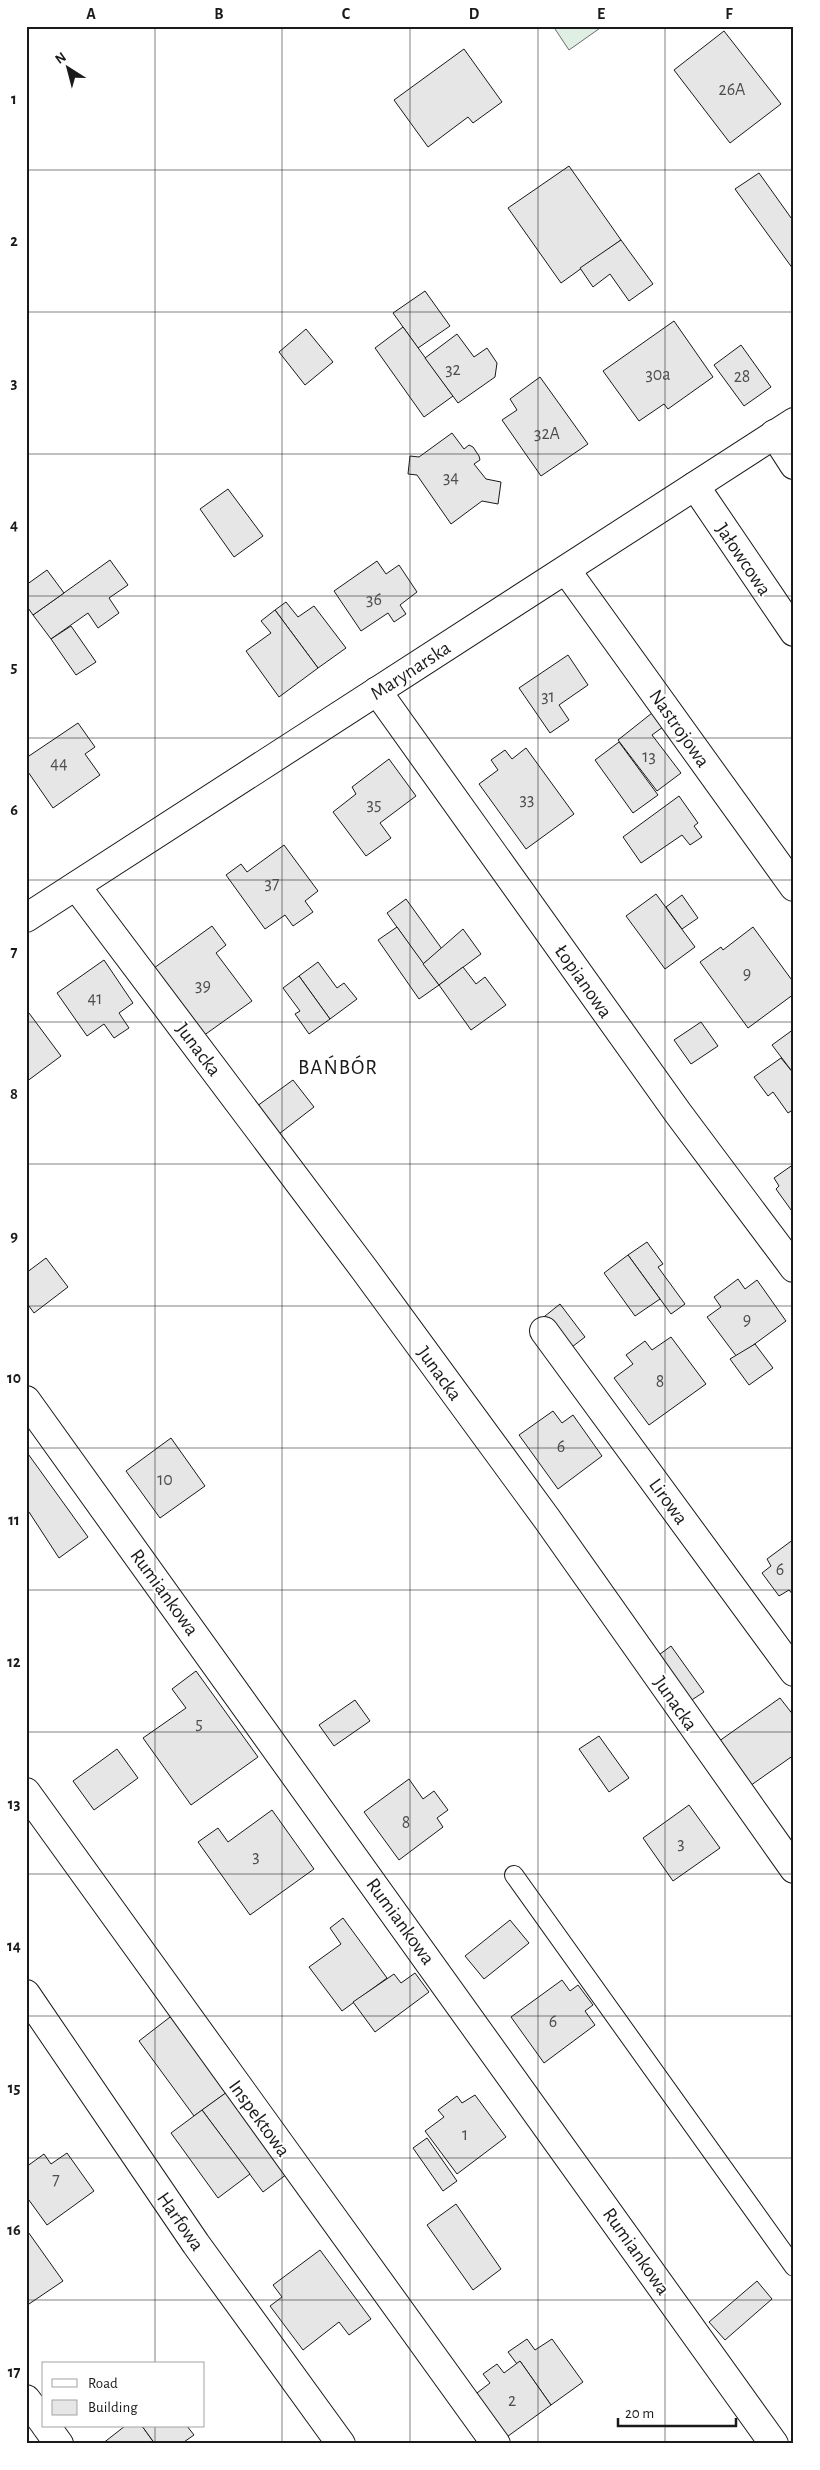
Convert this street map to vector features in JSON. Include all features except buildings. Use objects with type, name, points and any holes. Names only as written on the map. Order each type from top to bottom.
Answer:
[{"type":"street","points":[[784,428],[794,465]]},
{"type":"street","name":"Marynarska","points":[[26,918],[784,428]]},
{"type":"street","name":"Jałowcowa","points":[[695,486],[794,632]]},
{"type":"street","name":"Nastrojowa","points":[[566,570],[794,887]]},
{"type":"street","name":"Łopianowa","points":[[377,691],[673,1105],[794,1268]]},
{"type":"street","name":"Junacka","points":[[76,886],[364,1269],[536,1504],[794,1869]]},
{"type":"street","name":"Lirowa","points":[[544,1331],[794,1672]]},
{"type":"street","name":"Rumiankowa","points":[[26,1400],[774,2444]]},
{"type":"street","name":"Inspektowa","points":[[26,1792],[496,2444]]},
{"type":"street","name":"Harfowa","points":[[26,1994],[196,2244],[340,2444]]},
{"type":"street","points":[[26,2398],[42,2420]]},
{"type":"street","points":[[47,2428],[59,2444]]},
{"type":"lane","points":[[514,1876],[794,2268]]},
{"type":"green space","points":[[553,26],[603,26],[569,50]]},
{"type":"district","name":"BAŃBÓR","points":[[338,1067]]}]
